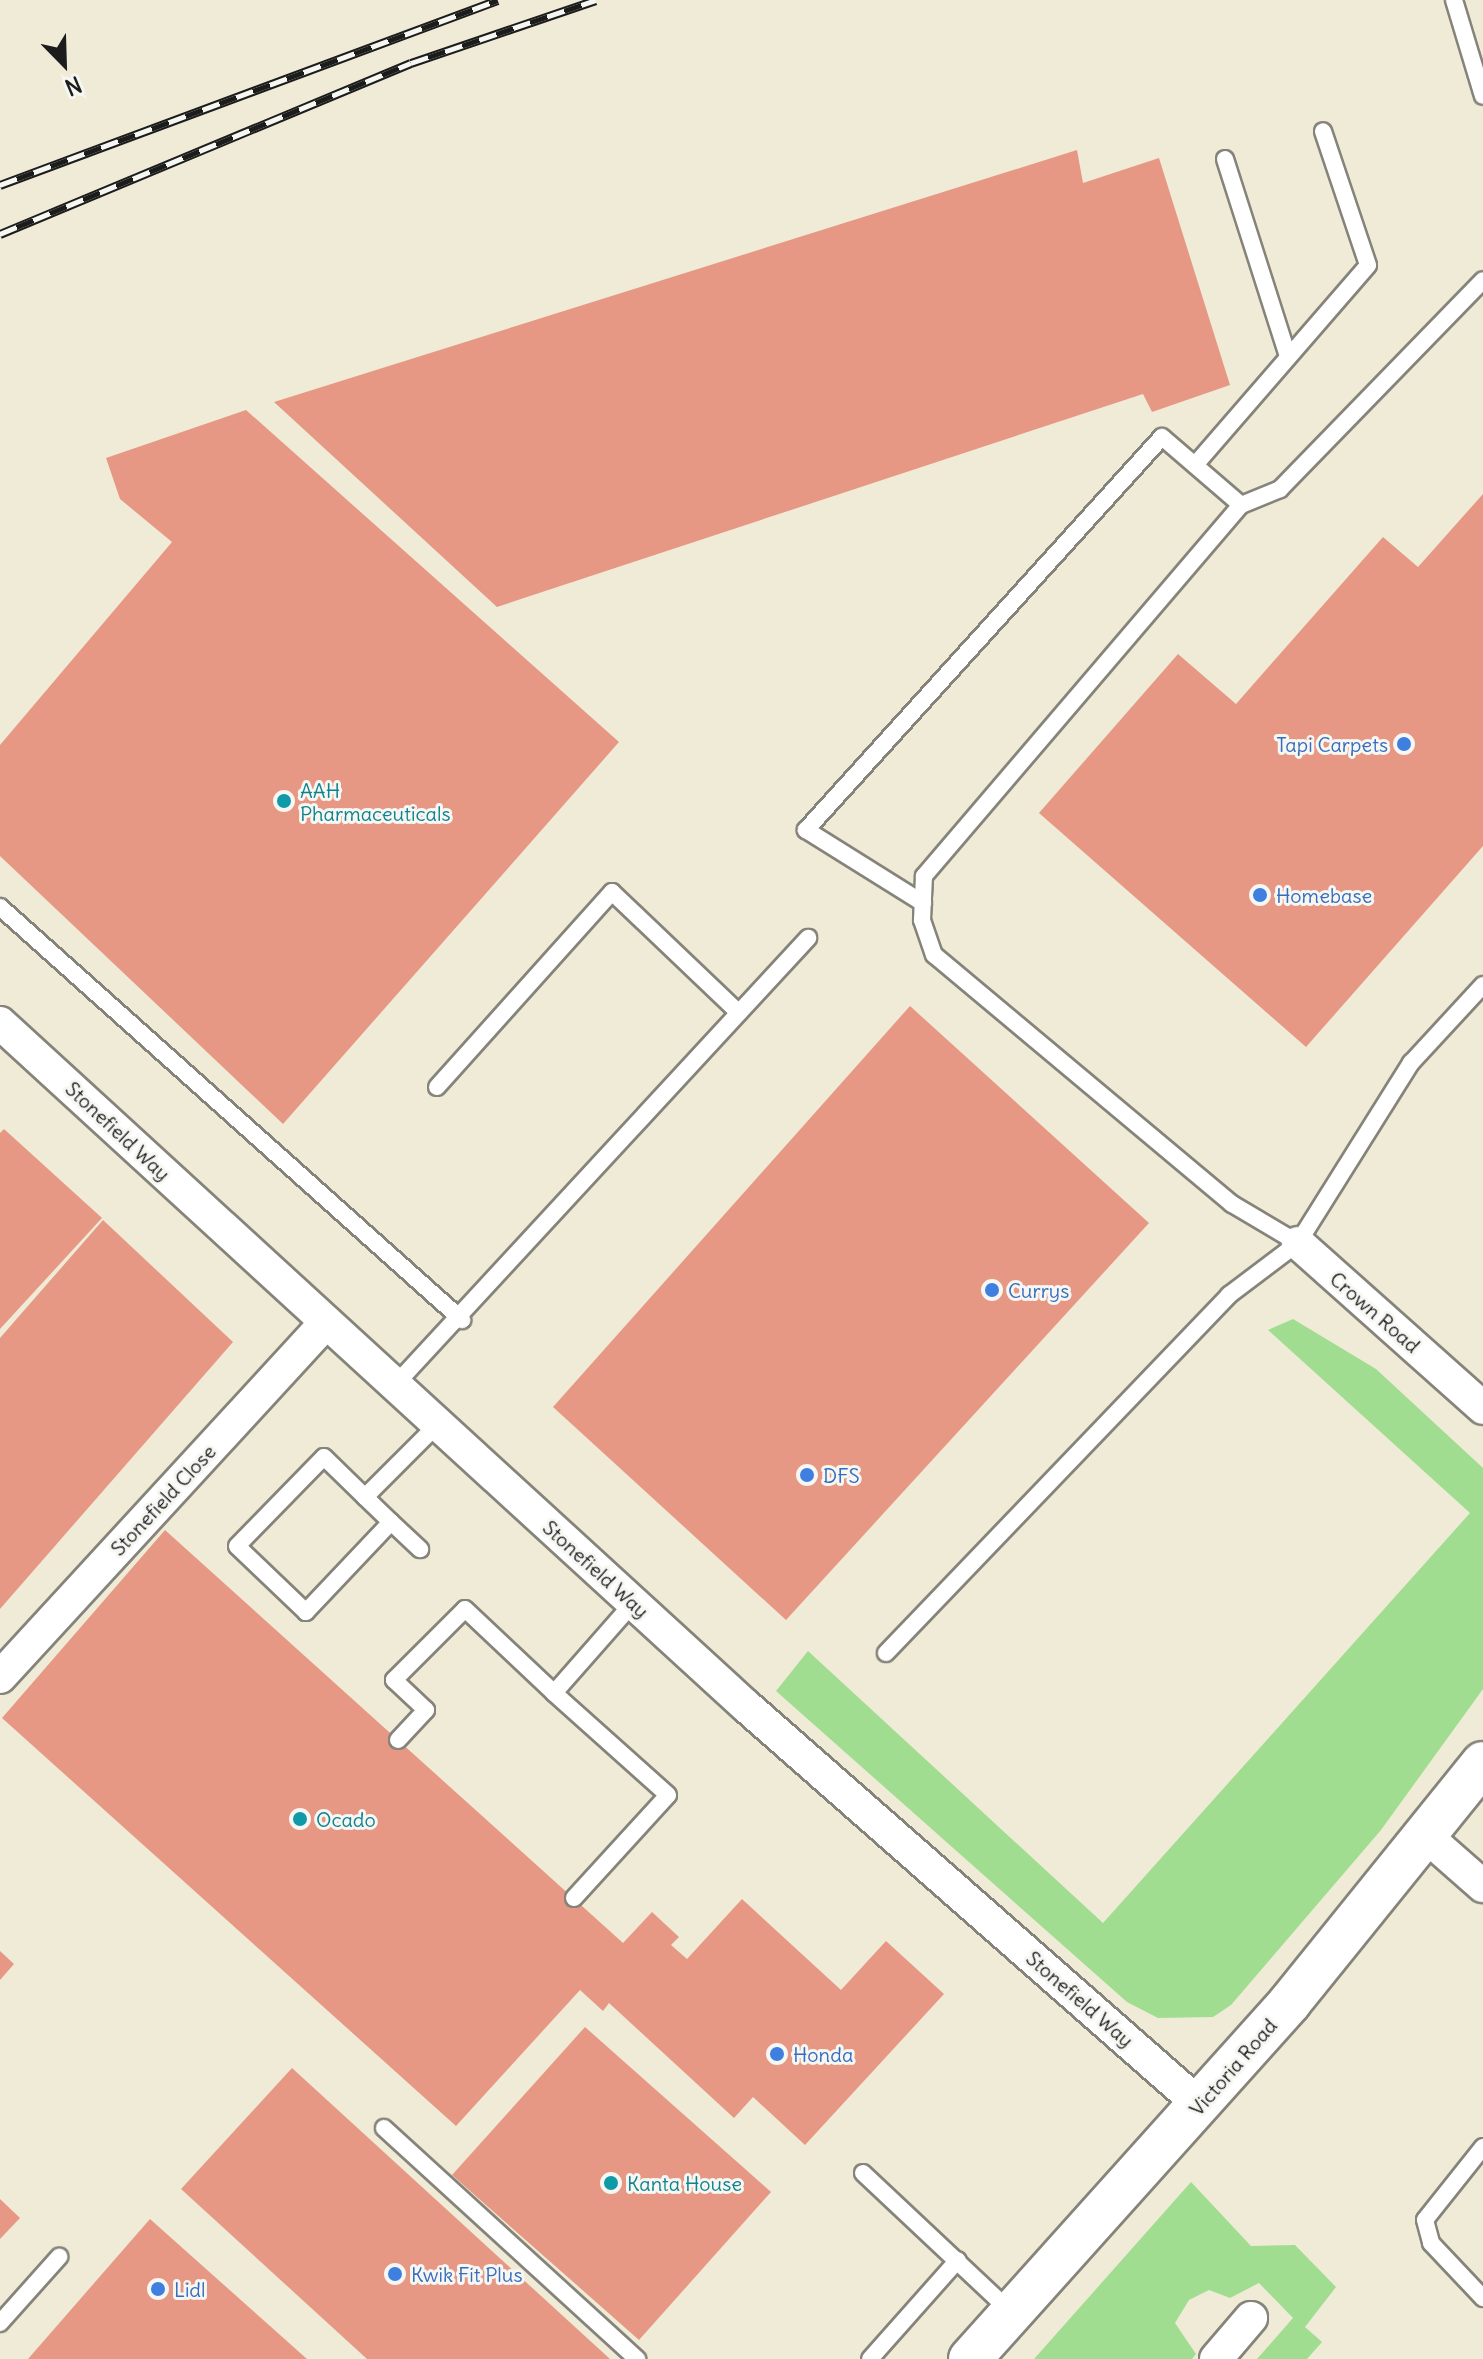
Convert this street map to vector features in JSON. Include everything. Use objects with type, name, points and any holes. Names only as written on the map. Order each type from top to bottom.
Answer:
[{"type":"street","name":"Stonefield Way","points":[[0,1023],[633,1603],[1200,2105]]},
{"type":"street","name":"Crown Road","points":[[1298,1243],[1468,1384],[1483,1408]]},
{"type":"street","name":"Stonefield Close","points":[[0,1677],[326,1322]]},
{"type":"street","name":"Victoria Road","points":[[970,2359],[1200,2105],[1426,1836],[1483,1763]]},
{"type":"street","points":[[1426,1836],[1483,1886]]},
{"type":"street","points":[[1216,2359],[1251,2318]]},
{"type":"lane","points":[[1454,0],[1483,96]]},
{"type":"lane","points":[[1195,465],[1368,265],[1323,131]]},
{"type":"lane","points":[[1225,159],[1288,357]]},
{"type":"lane","points":[[1298,1243],[1232,1204],[973,992],[934,955],[923,903],[924,876],[1241,505],[1280,489],[1483,280]]},
{"type":"lane","points":[[923,903],[806,830],[1162,437],[1241,505]]},
{"type":"lane","points":[[437,1087],[612,892],[739,1013]]},
{"type":"lane","points":[[0,907],[462,1320]]},
{"type":"lane","points":[[395,1385],[462,1320],[808,938]]},
{"type":"lane","points":[[886,1653],[1229,1295],[1298,1243],[1411,1063],[1483,985]]},
{"type":"lane","points":[[365,1497],[438,1424]]},
{"type":"lane","points":[[391,1522],[306,1612],[237,1546],[324,1457],[420,1549]]},
{"type":"lane","points":[[554,1693],[633,1603]]},
{"type":"lane","points":[[398,1740],[426,1710],[394,1680],[465,1609],[668,1795],[574,1898]]},
{"type":"lane","points":[[384,2128],[637,2359]]},
{"type":"lane","points":[[1483,2147],[1425,2220],[1431,2243],[1483,2298]]},
{"type":"lane","points":[[863,2173],[1012,2313]]},
{"type":"lane","points":[[0,2323],[59,2257]]},
{"type":"lane","points":[[870,2359],[958,2260]]},
{"type":"green space","points":[[1293,1319],[1376,1369],[1483,1468],[1483,1689],[1381,1830],[1231,2005],[1213,2017],[1158,2018],[1127,2002],[776,1691],[808,1651],[1103,1923],[1470,1513],[1268,1330]]},
{"type":"green space","points":[[1191,2182],[1251,2246],[1295,2245],[1336,2287],[1305,2327],[1322,2342],[1307,2359],[1257,2359],[1293,2318],[1259,2283],[1230,2298],[1209,2290],[1189,2300],[1175,2323],[1196,2354],[1192,2359],[1034,2359]]},
{"type":"building","points":[[1077,150],[1083,183],[1159,158],[1230,385],[1152,412],[1143,394],[497,607],[274,402]]},
{"type":"building","name":"AAH Pharmaceuticals","points":[[246,410],[619,742],[283,1124],[0,856],[0,745],[172,542],[120,499],[106,458]]},
{"type":"building","points":[[1483,494],[1483,846],[1306,1047],[1039,813],[1178,654],[1236,704],[1383,537],[1418,567]]},
{"type":"building","points":[[910,1006],[1149,1223],[786,1620],[553,1407]]},
{"type":"building","points":[[4,1129],[102,1218],[0,1329],[0,1133]]},
{"type":"building","points":[[103,1220],[233,1342],[0,1609],[0,1338]]},
{"type":"building","name":"Ocado","points":[[165,1530],[623,1943],[652,1912],[679,1937],[671,1945],[687,1959],[742,1899],[841,1990],[886,1941],[944,1994],[805,2145],[753,2097],[734,2118],[609,2003],[603,2011],[580,1990],[456,2126],[2,1718]]},
{"type":"building","points":[[0,1951],[14,1964],[0,1980]]},
{"type":"building","name":"Kanta House","points":[[585,2027],[771,2192],[639,2340],[452,2175]]},
{"type":"building","name":"Kwik Fit Plus","points":[[292,2068],[610,2359],[367,2359],[181,2189]]},
{"type":"building","points":[[0,2199],[20,2218],[0,2239]]},
{"type":"building","name":"Lidl","points":[[150,2219],[307,2359],[28,2359]]},
{"type":"railway","points":[[0,185],[498,0]]},
{"type":"railway","points":[[0,234],[411,63],[596,0]]},
{"type":"place","name":"Tapi Carpets","points":[[1404,744]]},
{"type":"place","name":"AAH Pharmaceuticals","points":[[284,801]]},
{"type":"place","name":"Homebase","points":[[1260,895]]},
{"type":"place","name":"Currys","points":[[992,1290]]},
{"type":"place","name":"DFS","points":[[807,1475]]},
{"type":"place","name":"Ocado","points":[[300,1819]]},
{"type":"place","name":"Honda","points":[[777,2054]]},
{"type":"place","name":"Kanta House","points":[[611,2183]]},
{"type":"place","name":"Kwik Fit Plus","points":[[395,2274]]},
{"type":"place","name":"Lidl","points":[[158,2289]]}]
